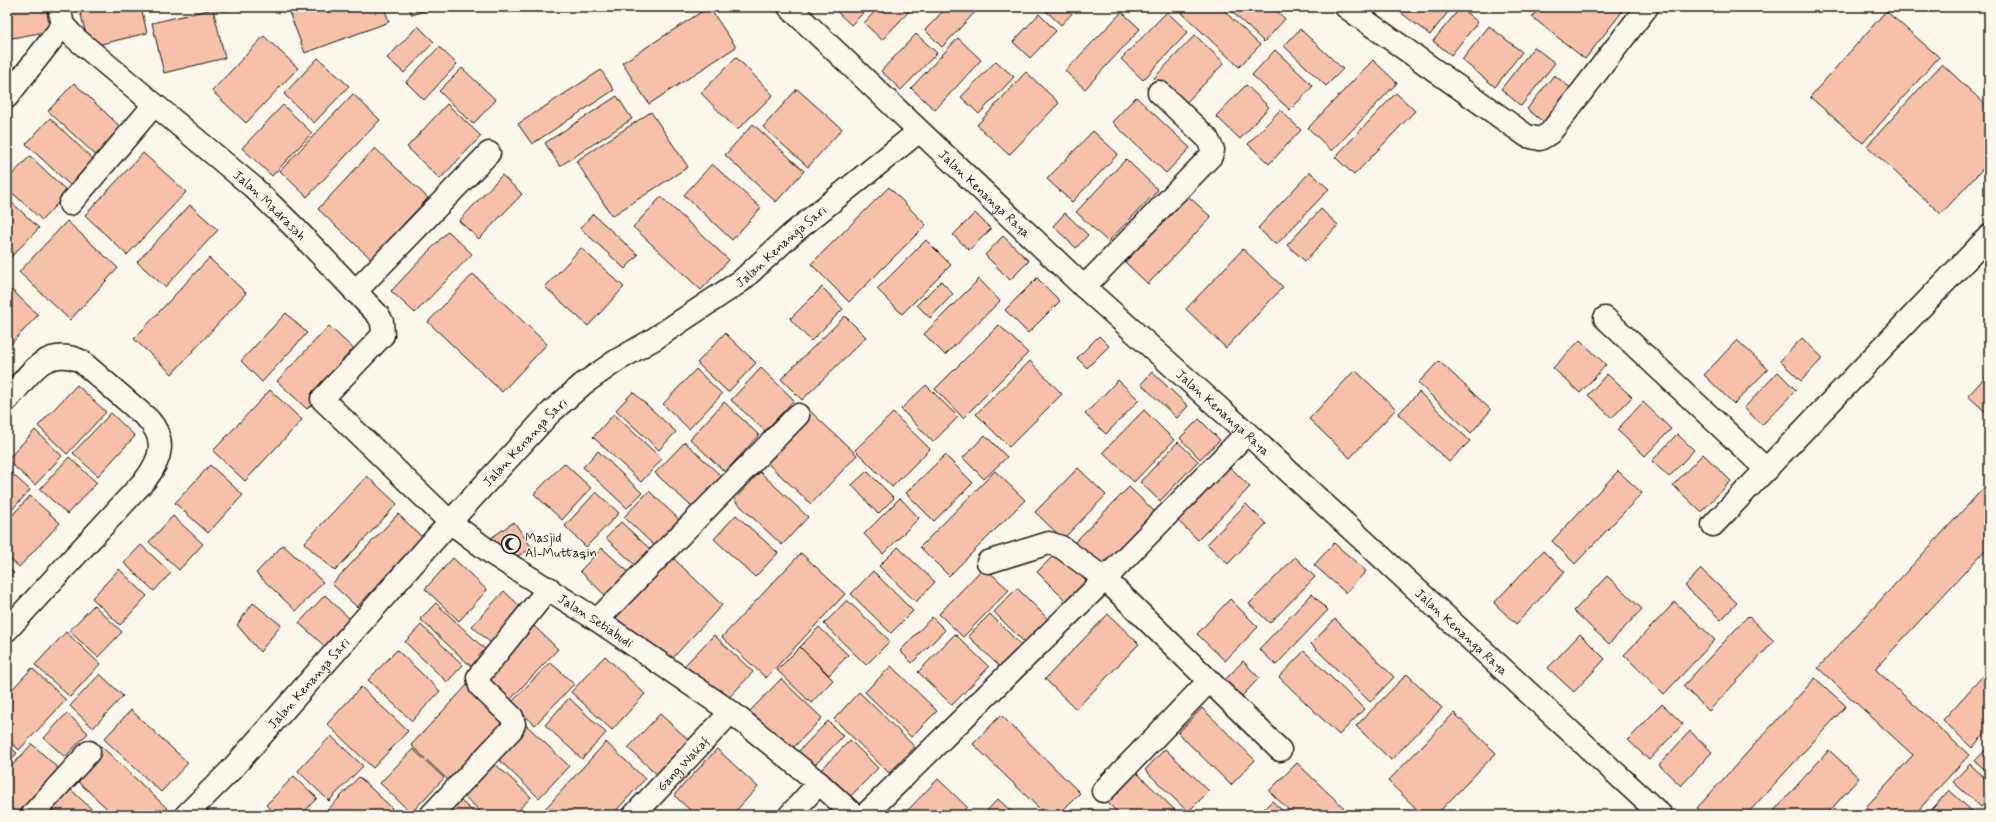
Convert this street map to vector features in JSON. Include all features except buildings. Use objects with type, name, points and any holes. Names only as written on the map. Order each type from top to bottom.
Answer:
[{"type":"street","name":"Jalan Kenanga Raya","points":[[789,7],[918,132],[1084,287],[1247,433],[1661,815]]},
{"type":"street","points":[[1346,7],[1528,136],[1540,139],[1550,133],[1646,7]]},
{"type":"street","points":[[7,97],[61,16]]},
{"type":"street","name":"Jalan Madrasah","points":[[61,16],[74,37],[154,106],[253,187],[294,227],[378,315],[382,322],[383,334],[322,399],[342,420]]},
{"type":"street","points":[[1084,287],[1211,156],[1213,150],[1207,138],[1159,92]]},
{"type":"street","points":[[70,204],[154,106]]},
{"type":"street","name":"Jalan Kenanga Sari","points":[[186,815],[231,770],[450,522],[550,413],[583,384],[616,361],[654,339],[741,280],[793,233],[918,132]]},
{"type":"street","points":[[355,292],[490,153]]},
{"type":"street","points":[[1713,525],[1989,236]]},
{"type":"street","points":[[1605,318],[1767,470]]},
{"type":"street","points":[[7,400],[38,365],[48,358],[59,355],[70,356],[81,361],[148,419],[155,427],[159,438],[160,449],[158,460],[146,479],[7,630]]},
{"type":"street","points":[[597,620],[798,415]]},
{"type":"street","name":"Jalan Setiabudi","points":[[342,420],[450,522],[494,555],[549,588],[731,712],[819,782],[854,815]]},
{"type":"street","points":[[865,815],[1105,579],[1247,433]]},
{"type":"street","points":[[988,562],[1049,543],[1061,547],[1105,579],[1280,750]]},
{"type":"street","points":[[430,815],[512,729],[514,724],[512,717],[480,686],[478,677],[549,588]]},
{"type":"street","points":[[1103,790],[1209,681]]},
{"type":"street","name":"Gang Wakaf","points":[[634,815],[731,712]]},
{"type":"street","points":[[32,815],[89,752]]},
{"type":"street","points":[[790,815],[819,782]]},
{"type":"place","name":"Masjid Al-Muttaqin","points":[[511,544]]}]
